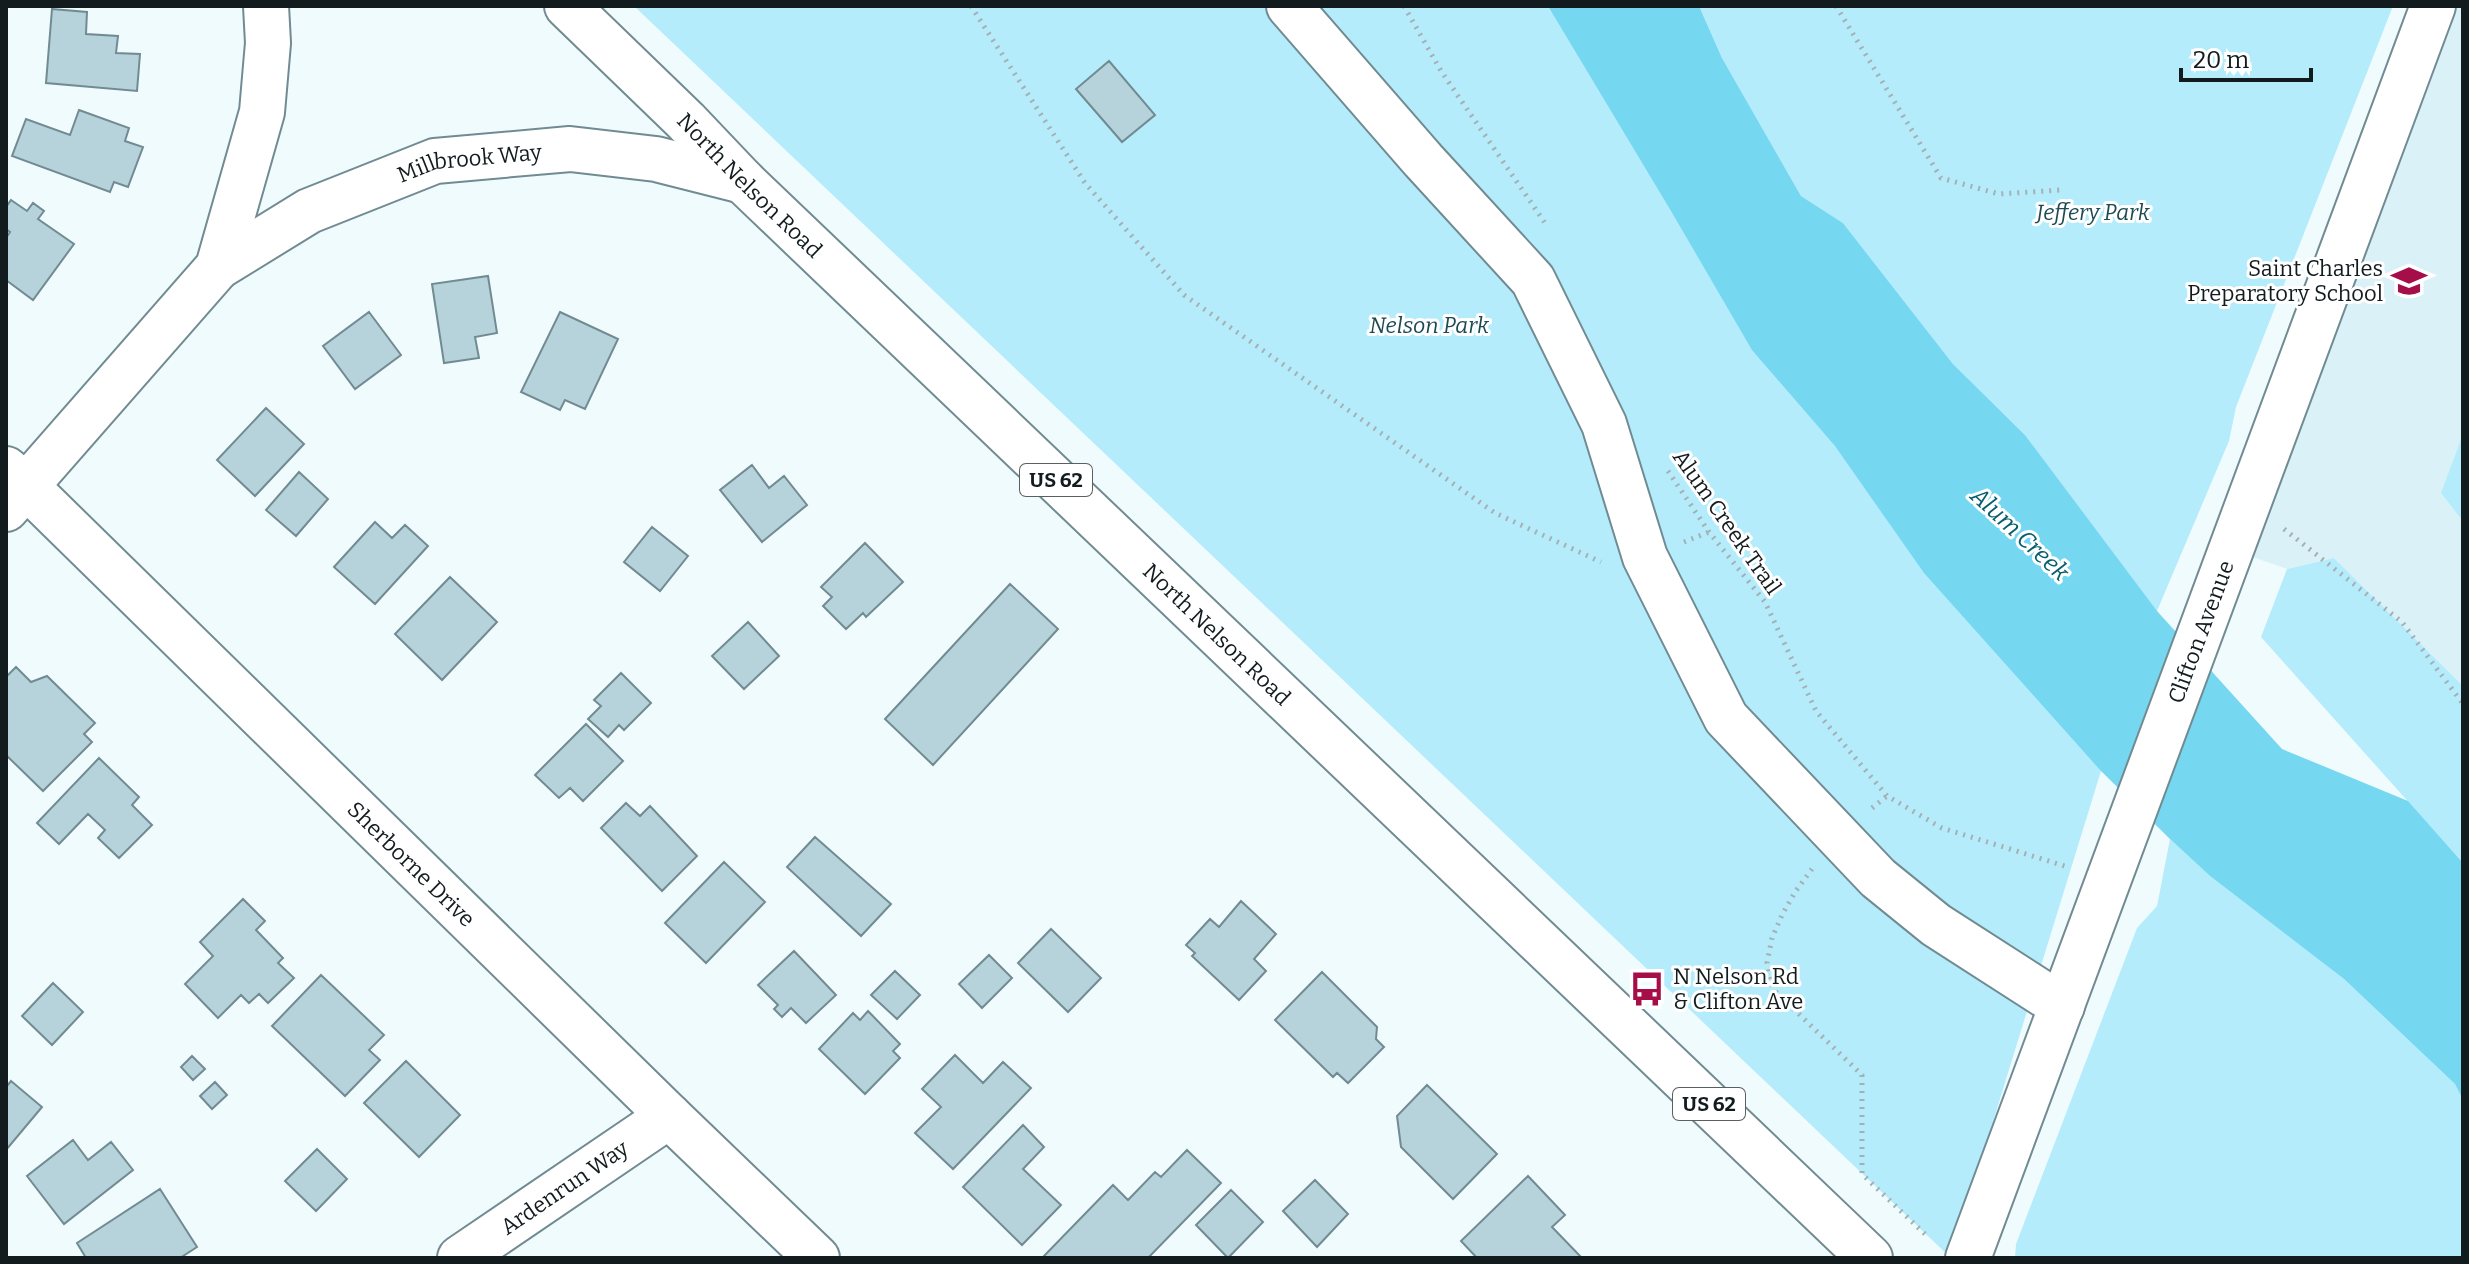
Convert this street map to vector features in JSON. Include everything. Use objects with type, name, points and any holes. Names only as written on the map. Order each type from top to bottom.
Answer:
[{"type":"street","name":"Millbrook Way","points":[[218,267],[262,112],[268,43],[266,6]]},
{"type":"street","name":"North Nelson Road","points":[[567,6],[743,181],[1870,1258]]},
{"type":"street","points":[[1289,6],[1533,280],[1604,424],[1645,557],[1726,718],[1878,878],[1936,925],[2062,1006]]},
{"type":"street","name":"Clifton Avenue","points":[[1968,1258],[2062,1006],[2089,875],[2255,485],[2433,6]]},
{"type":"street","name":"Millbrook Way","points":[[13,488],[218,267],[309,211],[435,161],[570,149],[656,159],[743,181]]},
{"type":"street","name":"Sherborne Drive","points":[[13,488],[817,1258]]},
{"type":"street","name":"Ardenrun Way","points":[[460,1258],[669,1116]]},
{"type":"path","points":[[971,6],[1085,183],[1184,295],[1495,513],[1599,563],[1645,557],[1709,532]]},
{"type":"path","points":[[1404,6],[1441,71],[1546,224]]},
{"type":"path","points":[[1836,6],[1941,178],[1999,194],[2061,190]]},
{"type":"path","name":"Alum Creek Trail","points":[[1663,465],[1709,532],[1765,602],[1816,711],[1887,796],[1942,828],[2089,875]]},
{"type":"path","points":[[2255,485],[2278,525],[2402,622],[2463,704]]},
{"type":"path","points":[[1887,796],[1838,835],[1795,892],[1772,938],[1767,963],[1773,989],[1862,1075],[1862,1174],[1928,1237]]},
{"type":"shaded area","name":"Saint Charles Preparatory School","points":[[2458,6],[2463,6],[2463,686],[2334,558],[2287,569],[2253,557]]},
{"type":"green space","name":"Nelson Park","points":[[634,6],[1612,6],[2154,609],[2025,435],[1953,364],[1843,223],[1801,196],[1722,58],[1699,6],[2393,6],[2236,407],[2229,441],[2157,611],[2101,771],[1951,1258]]},
{"type":"green space","points":[[2463,434],[2463,521],[2441,493]]},
{"type":"green space","points":[[2334,558],[2463,686],[2463,863],[2261,637],[2287,569]]},
{"type":"green space","points":[[2170,839],[2210,876],[2344,979],[2455,1084],[2463,1100],[2463,1258],[2015,1258],[2016,1244],[2137,928],[2157,906]]},
{"type":"water","name":"Alum Creek","points":[[1548,6],[1699,6],[1722,58],[1801,196],[1843,223],[1953,364],[2025,435],[2157,611],[2282,749],[2408,801],[2463,863],[2463,1100],[2455,1084],[2344,979],[2210,876],[2170,839],[2101,771],[1924,573],[1835,446],[1752,350]]},
{"type":"building","points":[[52,9],[87,12],[86,34],[118,36],[116,53],[140,54],[137,91],[46,83]]},
{"type":"building","points":[[1109,61],[1155,115],[1122,142],[1076,89]]},
{"type":"building","points":[[79,110],[129,128],[125,141],[143,147],[128,187],[114,182],[110,192],[12,156],[26,119],[70,135]]},
{"type":"building","points":[[11,200],[27,211],[33,203],[44,211],[38,219],[74,244],[33,300],[6,280],[6,238],[10,232],[6,229],[6,207]]},
{"type":"building","points":[[488,276],[497,333],[475,337],[479,358],[444,363],[432,284]]},
{"type":"building","points":[[369,312],[401,355],[355,389],[323,346]]},
{"type":"building","points":[[560,312],[618,339],[585,409],[565,400],[560,410],[521,392]]},
{"type":"building","points":[[266,408],[304,444],[255,496],[217,460]]},
{"type":"building","points":[[752,465],[769,488],[784,476],[807,505],[762,542],[720,490]]},
{"type":"building","points":[[299,472],[328,499],[296,536],[266,510]]},
{"type":"building","points":[[375,522],[392,538],[405,525],[428,546],[375,604],[334,567]]},
{"type":"building","points":[[652,527],[688,556],[660,591],[624,562]]},
{"type":"building","points":[[865,543],[903,582],[866,617],[863,613],[846,629],[823,606],[832,597],[821,587]]},
{"type":"building","points":[[450,577],[497,622],[442,680],[395,634]]},
{"type":"building","points":[[1010,584],[1058,629],[933,765],[885,719]]},
{"type":"building","points":[[748,622],[779,656],[744,689],[712,656]]},
{"type":"building","points":[[16,667],[31,682],[47,676],[95,723],[84,734],[92,742],[43,791],[6,755],[6,677]]},
{"type":"building","points":[[621,673],[651,703],[624,730],[619,725],[608,737],[588,719],[601,706],[594,700]]},
{"type":"building","points":[[586,724],[623,761],[583,801],[570,788],[559,798],[535,775]]},
{"type":"building","points":[[99,758],[139,797],[132,805],[152,825],[119,858],[98,838],[105,830],[88,814],[59,844],[37,823]]},
{"type":"building","points":[[626,803],[640,816],[650,806],[697,856],[662,891],[601,828]]},
{"type":"building","points":[[815,837],[891,904],[861,936],[787,867]]},
{"type":"building","points":[[724,862],[765,902],[706,963],[665,923]]},
{"type":"building","points":[[243,899],[265,921],[256,930],[283,958],[278,963],[294,978],[268,1003],[259,994],[249,1003],[241,995],[218,1018],[185,984],[213,956],[200,942]]},
{"type":"building","points":[[1241,901],[1276,934],[1254,959],[1266,971],[1239,1000],[1192,956],[1195,953],[1186,945],[1210,919],[1219,927]]},
{"type":"building","points":[[1051,929],[1101,978],[1068,1012],[1018,963]]},
{"type":"building","points":[[794,951],[836,995],[806,1023],[791,1008],[782,1017],[774,1009],[778,1005],[758,985]]},
{"type":"building","points":[[989,955],[1012,978],[982,1008],[959,984]]},
{"type":"building","points":[[895,971],[920,995],[897,1019],[871,995]]},
{"type":"building","points":[[1322,972],[1377,1027],[1376,1039],[1384,1047],[1348,1083],[1337,1073],[1333,1077],[1275,1020]]},
{"type":"building","points":[[321,975],[384,1035],[369,1050],[380,1060],[345,1096],[272,1026]]},
{"type":"building","points":[[53,983],[83,1012],[52,1045],[22,1016]]},
{"type":"building","points":[[868,1011],[900,1044],[893,1051],[900,1058],[865,1094],[819,1049],[853,1013],[860,1020]]},
{"type":"building","points":[[955,1055],[983,1083],[1003,1062],[1031,1088],[953,1169],[915,1133],[941,1107],[922,1089]]},
{"type":"building","points":[[192,1056],[205,1069],[193,1080],[181,1067]]},
{"type":"building","points":[[406,1061],[460,1115],[419,1157],[364,1103]]},
{"type":"building","points":[[11,1081],[42,1107],[6,1150],[6,1087]]},
{"type":"building","points":[[215,1082],[227,1095],[212,1109],[200,1096]]},
{"type":"building","points":[[1427,1085],[1497,1154],[1453,1199],[1401,1147],[1397,1116]]},
{"type":"building","points":[[1023,1125],[1044,1147],[1023,1169],[1061,1205],[1022,1245],[963,1187]]},
{"type":"building","points":[[73,1140],[88,1160],[111,1142],[133,1170],[64,1224],[27,1176]]},
{"type":"building","points":[[317,1149],[347,1179],[316,1211],[285,1181]]},
{"type":"building","points":[[1187,1150],[1221,1183],[1148,1258],[1042,1258],[1113,1185],[1128,1200],[1155,1172],[1161,1177]]},
{"type":"building","points":[[1528,1176],[1565,1215],[1552,1227],[1582,1258],[1477,1258],[1461,1241]]},
{"type":"building","points":[[1315,1180],[1348,1214],[1317,1247],[1283,1211]]},
{"type":"building","points":[[160,1189],[197,1247],[180,1258],[86,1258],[77,1243]]},
{"type":"building","points":[[1231,1190],[1263,1222],[1228,1258],[1196,1225]]},
{"type":"place","name":"Saint Charles Preparatory School","points":[[2409,281]]},
{"type":"place","name":"N Nelson Rd & Clifton Ave","points":[[1647,989]]},
{"type":"park label","name":"Jeffery Park","points":[[2093,212]]}]
